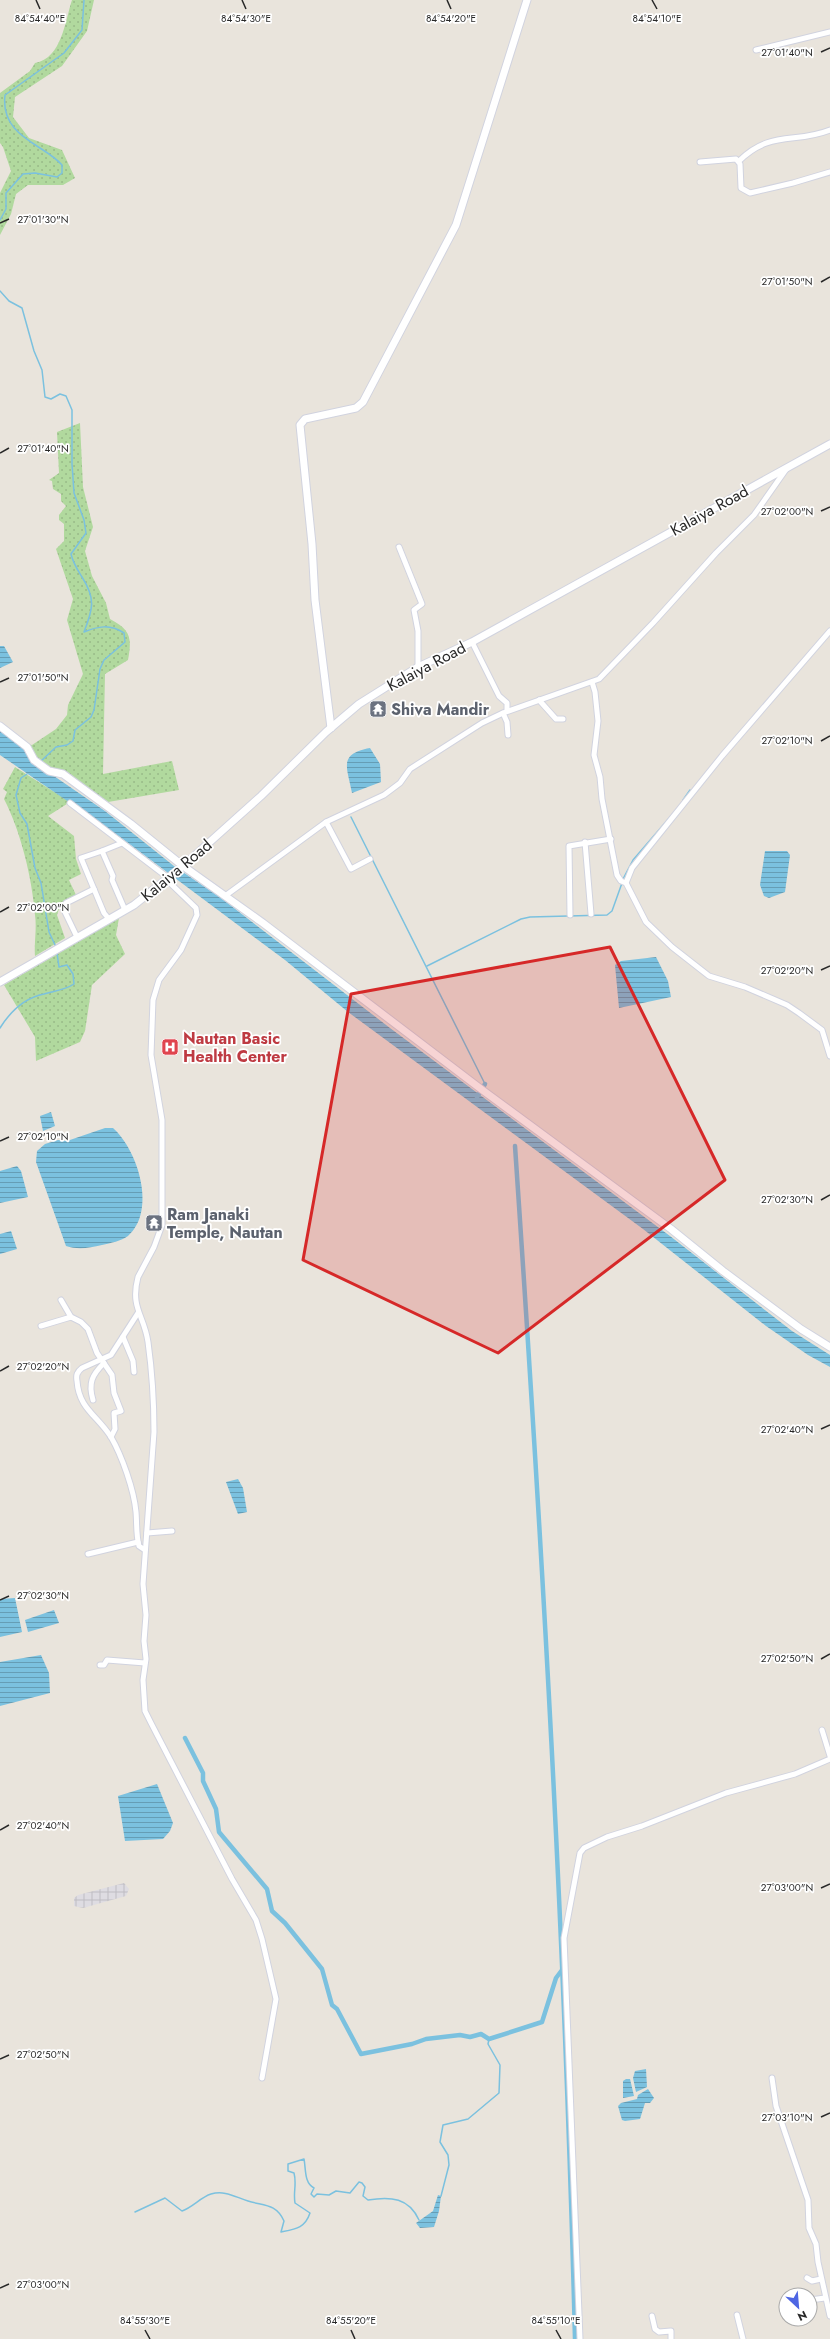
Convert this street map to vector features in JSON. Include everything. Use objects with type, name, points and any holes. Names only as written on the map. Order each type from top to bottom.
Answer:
[{"type":"main road","points":[[331,728],[315,600],[312,544],[300,425],[305,419],[356,408],[363,402],[456,225],[527,0]]},
{"type":"main road","name":"Kalaiya Road","points":[[0,982],[125,910],[181,867],[261,796],[331,728],[359,704],[418,667],[472,642],[830,444]]},
{"type":"main road","points":[[0,726],[27,747],[34,760],[49,771],[63,774],[131,824],[181,867],[226,896],[481,1089],[660,1221],[759,1298],[830,1348]]},
{"type":"street","points":[[756,50],[830,32]]},
{"type":"street","points":[[830,130],[770,140],[751,148],[739,161],[741,188],[750,193],[830,172]]},
{"type":"street","points":[[700,162],[720,159],[739,161]]},
{"type":"street","points":[[226,896],[326,822],[384,795],[400,783],[410,768],[467,732],[505,712],[599,679],[615,664],[716,553],[754,515],[787,468]]},
{"type":"street","points":[[399,546],[422,604],[414,610],[418,631],[418,667]]},
{"type":"street","points":[[623,882],[632,868],[717,762],[830,631]]},
{"type":"street","points":[[472,642],[499,696],[507,703],[505,712],[508,735]]},
{"type":"street","points":[[592,682],[595,692],[598,721],[594,755],[600,776],[602,799],[617,875],[623,882],[646,922],[698,969],[709,976],[746,987],[787,1005],[822,1030],[828,1036],[830,1056]]},
{"type":"street","points":[[539,700],[556,719],[563,720]]},
{"type":"street","points":[[70,803],[167,877],[171,884],[196,908],[197,916],[181,950],[159,980],[154,1000],[151,1055],[162,1120],[162,1225],[154,1247],[138,1277],[135,1302],[148,1342],[154,1408],[143,1584],[146,1615],[145,1663],[143,1680],[146,1711],[232,1879],[256,1920],[262,1939],[276,1999],[262,2078]]},
{"type":"street","points":[[326,822],[351,869],[370,859]]},
{"type":"street","points":[[570,915],[569,846],[585,842],[611,839]]},
{"type":"street","points":[[585,842],[591,914]]},
{"type":"street","points":[[109,919],[104,913],[81,858],[122,843]]},
{"type":"street","points":[[102,850],[113,876],[112,880],[125,910]]},
{"type":"street","points":[[78,937],[63,908],[66,903],[94,889]]},
{"type":"street","points":[[62,1300],[71,1317],[81,1322],[88,1329],[93,1346],[112,1375],[114,1393],[121,1412],[114,1413],[115,1429],[111,1437]]},
{"type":"street","points":[[138,1313],[111,1355],[103,1361],[78,1371],[78,1395],[82,1403],[111,1437],[126,1472],[133,1495],[136,1511],[138,1546],[145,1550]]},
{"type":"street","points":[[41,1326],[57,1323],[71,1317]]},
{"type":"street","points":[[123,1337],[132,1361],[134,1372]]},
{"type":"street","points":[[93,1400],[90,1390],[91,1380],[103,1361]]},
{"type":"street","points":[[147,1533],[172,1532]]},
{"type":"street","points":[[88,1554],[138,1542]]},
{"type":"street","points":[[100,1665],[104,1665],[107,1660],[145,1663]]},
{"type":"street","points":[[822,1730],[826,1748],[830,1756]]},
{"type":"street","points":[[580,2339],[564,1938],[580,1853],[584,1848],[607,1837],[642,1826],[726,1793],[795,1774],[830,1759]]},
{"type":"street","points":[[772,2078],[776,2106],[808,2200],[809,2228],[816,2244],[821,2279],[830,2316]]},
{"type":"street","points":[[806,2278],[812,2281],[821,2279]]},
{"type":"street","points":[[818,2299],[825,2298]]},
{"type":"street","points":[[737,2315],[742,2339]]},
{"type":"street","points":[[652,2316],[655,2329],[659,2332],[671,2331],[670,2339]]},
{"type":"highlighted area","points":[[610,947],[725,1180],[498,1353],[303,1260],[351,994]]},
{"type":"shaded area","points":[[124,1883],[129,1889],[126,1896],[83,1908],[74,1906],[74,1898],[78,1895]]},
{"type":"green space","points":[[72,0],[94,0],[87,31],[62,66],[15,97],[13,117],[29,138],[62,150],[75,178],[63,185],[28,185],[16,194],[11,214],[0,235],[0,193],[11,171],[3,147],[0,143],[0,93],[30,71],[35,63],[44,60],[51,54],[61,38]]},
{"type":"green space","points":[[80,423],[83,487],[93,527],[85,551],[92,576],[106,603],[110,619],[126,631],[130,640],[128,660],[105,674],[103,774],[172,761],[179,790],[108,802],[92,791],[55,773],[35,758],[26,744],[32,745],[56,729],[67,715],[68,705],[83,674],[67,620],[73,599],[56,549],[64,541],[64,524],[59,520],[59,515],[66,506],[61,501],[61,494],[53,489],[52,481],[49,480],[59,473],[57,432]]},
{"type":"green space","points":[[15,767],[70,802],[48,816],[74,836],[76,859],[81,874],[69,880],[76,895],[61,903],[57,915],[65,938],[35,956],[36,920],[34,901],[25,856],[16,826],[4,799],[7,792],[3,789]]},
{"type":"green space","points":[[119,918],[116,935],[125,954],[92,985],[85,1031],[80,1042],[36,1061],[35,1037],[4,985]]},
{"type":"water","points":[[0,646],[4,646],[13,662],[0,668]]},
{"type":"water","points":[[0,729],[54,776],[105,811],[174,866],[221,898],[390,1028],[670,1236],[792,1331],[830,1355],[830,1367],[808,1355],[766,1326],[643,1229],[348,1012],[285,960],[120,837],[0,755]]},
{"type":"water","points":[[370,748],[380,764],[381,782],[352,793],[347,769],[349,758],[353,754]]},
{"type":"water","points":[[765,851],[787,851],[790,855],[785,892],[769,898],[764,896],[760,885]]},
{"type":"water","points":[[656,957],[668,981],[671,997],[619,1008],[615,965],[621,961]]},
{"type":"water","points":[[51,1112],[55,1126],[43,1131],[40,1116]]},
{"type":"water","points":[[105,1128],[113,1128],[122,1138],[136,1165],[141,1181],[143,1197],[137,1225],[128,1236],[116,1242],[88,1248],[66,1246],[36,1162],[37,1151],[45,1144],[58,1140],[67,1141]]},
{"type":"water","points":[[17,1166],[21,1171],[28,1197],[0,1203],[0,1171]]},
{"type":"water","points":[[11,1231],[17,1249],[0,1254],[0,1234]]},
{"type":"water","points":[[238,1479],[243,1488],[247,1512],[238,1514],[226,1482]]},
{"type":"water","points":[[15,1598],[22,1632],[0,1637],[0,1599]]},
{"type":"water","points":[[54,1610],[59,1623],[28,1632],[25,1620]]},
{"type":"water","points":[[41,1655],[49,1673],[50,1693],[0,1706],[0,1662]]},
{"type":"water","points":[[157,1784],[173,1823],[170,1831],[163,1839],[125,1841],[118,1796]]},
{"type":"water","points":[[646,2069],[647,2087],[636,2092],[633,2078],[635,2071]]},
{"type":"water","points":[[630,2079],[634,2096],[623,2098],[623,2081]]},
{"type":"water","points":[[648,2089],[654,2098],[650,2103],[645,2103],[640,2119],[622,2120],[618,2106],[621,2103],[637,2099],[638,2095]]},
{"type":"water","points":[[438,2195],[441,2196],[439,2211],[434,2227],[420,2228],[416,2223],[433,2211]]},
{"type":"waterway","points":[[0,220],[6,209],[6,193],[23,174],[35,173],[57,177],[62,173],[62,165],[25,138],[9,121],[5,109],[5,95],[64,53],[82,30],[84,0]]},
{"type":"waterway","points":[[0,291],[9,301],[22,308],[34,351],[42,370],[45,397],[51,399],[60,394],[66,396],[72,410],[72,464],[74,493],[84,520],[86,533],[71,554],[75,566],[89,592],[92,604],[84,632],[99,627],[114,628],[124,633],[125,642],[104,660],[100,669],[94,710],[91,717],[75,730],[73,741],[67,745],[56,747],[40,762]]},
{"type":"waterway","points":[[27,774],[21,778],[16,795],[20,813],[27,824],[35,868],[41,883],[49,932],[56,947]]},
{"type":"waterway","points":[[683,800],[690,790]]},
{"type":"waterway","points":[[623,879],[633,860],[671,816]]},
{"type":"waterway","points":[[351,817],[485,1084]]},
{"type":"waterway","points":[[427,966],[521,919],[530,917],[607,915],[612,911],[622,883]]},
{"type":"waterway","points":[[0,1028],[8,1016],[24,1002],[37,996],[63,989],[74,984],[73,974],[67,965],[59,967],[57,953]]},
{"type":"waterway","points":[[477,1097],[485,1084]]},
{"type":"waterway","points":[[515,1146],[543,1593],[559,1891],[571,2190],[575,2339]]},
{"type":"waterway","points":[[185,1738],[203,1773],[203,1781],[216,1809],[219,1832],[267,1889],[272,1911],[285,1923],[322,1969],[332,2005],[337,2009],[361,2054],[412,2044],[426,2039],[460,2035],[470,2037],[481,2034],[489,2039],[542,2022],[556,1978],[562,1970]]},
{"type":"waterway","points":[[441,2196],[449,2165],[448,2155],[440,2142],[443,2125],[468,2119],[499,2093],[500,2065],[488,2044],[489,2039]]},
{"type":"waterway","points":[[135,2212],[165,2198],[182,2211],[207,2195],[221,2193],[230,2194],[248,2201],[269,2206],[277,2211],[284,2221],[281,2232],[295,2229],[303,2225],[310,2213],[295,2203],[295,2177],[294,2173],[288,2171],[288,2164],[304,2159],[308,2183],[314,2188],[311,2194],[314,2197],[317,2194],[329,2195],[336,2191],[350,2193],[359,2182],[365,2187],[363,2196],[368,2200],[384,2198],[398,2200],[410,2207],[419,2220]]},
{"type":"place","name":"Shiva Mandir","points":[[378,709]]},
{"type":"place","name":"Nautan Basic Health Center","points":[[170,1047]]},
{"type":"place","name":"Ram Janaki Temple, Nautan","points":[[154,1223]]}]
